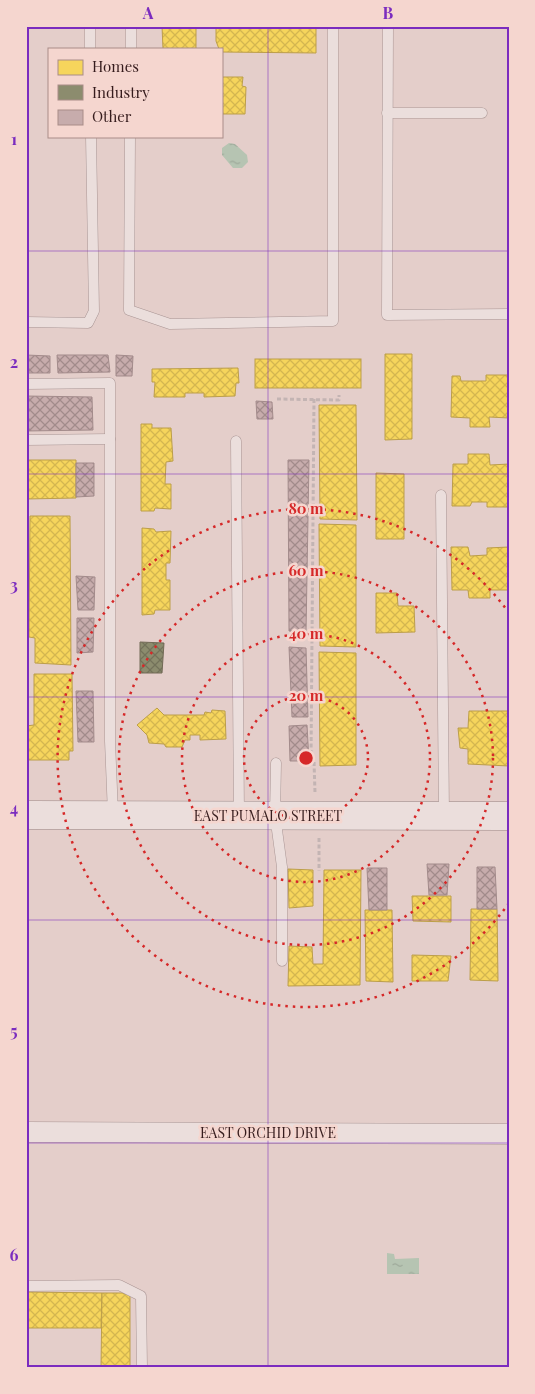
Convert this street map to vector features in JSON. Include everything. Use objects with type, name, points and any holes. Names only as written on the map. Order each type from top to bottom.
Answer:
[{"type":"street","name":"EAST PUMALO STREET","points":[[26,815],[509,816]]},
{"type":"street","name":"EAST ORCHID DRIVE","points":[[26,1132],[509,1134]]},
{"type":"lane","points":[[90,26],[90,48]]},
{"type":"lane","points":[[131,26],[131,48]]},
{"type":"lane","points":[[130,138],[130,310],[170,324],[333,321],[333,26]]},
{"type":"lane","points":[[388,26],[388,315],[509,314]]},
{"type":"lane","points":[[388,113],[482,113]]},
{"type":"lane","points":[[26,322],[88,323],[94,311],[92,138]]},
{"type":"lane","points":[[26,384],[110,383],[110,741],[113,815]]},
{"type":"lane","points":[[26,440],[110,439]]},
{"type":"lane","points":[[236,441],[239,816]]},
{"type":"lane","points":[[441,495],[444,816]]},
{"type":"lane","points":[[276,763],[275,816],[282,866],[282,962]]},
{"type":"lane","points":[[26,1286],[119,1285],[141,1296],[142,1368]]},
{"type":"path","points":[[277,398],[339,400],[339,395]]},
{"type":"path","points":[[314,399],[311,757],[314,761],[315,794]]},
{"type":"path","points":[[319,837],[320,871]]},
{"type":"water","points":[[229,143],[235,144],[247,155],[248,162],[242,168],[233,168],[222,155],[222,148]]},
{"type":"water","points":[[387,1253],[394,1254],[395,1259],[419,1258],[419,1274],[387,1274]]},
{"type":"building: Homes","points":[[162,26],[196,26],[196,48],[163,48]]},
{"type":"building: Homes","points":[[216,26],[316,26],[316,53],[222,52],[222,48],[219,48],[216,41]]},
{"type":"building: Homes","points":[[222,77],[243,77],[242,86],[246,87],[245,114],[222,114]]},
{"type":"building: Homes","points":[[385,354],[412,354],[412,439],[385,440]]},
{"type":"building: Homes","points":[[255,359],[361,359],[361,388],[255,388]]},
{"type":"building: Homes","points":[[238,368],[239,383],[236,383],[235,396],[204,397],[204,393],[185,393],[185,397],[154,397],[155,382],[152,382],[152,369]]},
{"type":"building: Homes","points":[[486,375],[509,375],[509,418],[489,417],[490,427],[470,427],[470,418],[451,417],[452,376],[460,376],[461,381],[486,381]]},
{"type":"building: Homes","points":[[319,405],[356,405],[357,520],[320,519]]},
{"type":"building: Homes","points":[[141,424],[152,424],[152,428],[171,428],[173,461],[166,462],[165,484],[171,484],[171,509],[155,508],[154,511],[141,511]]},
{"type":"building: Homes","points":[[468,454],[489,454],[490,465],[509,464],[509,507],[487,507],[487,502],[472,502],[470,506],[452,506],[453,464],[468,464]]},
{"type":"building: Homes","points":[[26,460],[76,460],[76,498],[26,499]]},
{"type":"building: Homes","points":[[376,473],[404,474],[404,539],[376,539]]},
{"type":"building: Homes","points":[[30,516],[70,516],[71,665],[35,663],[35,638],[29,637]]},
{"type":"building: Homes","points":[[319,524],[356,525],[356,647],[320,646]]},
{"type":"building: Homes","points":[[142,528],[154,529],[156,532],[171,531],[170,563],[166,563],[166,580],[170,580],[170,610],[155,610],[154,614],[142,615]]},
{"type":"building: Homes","points":[[451,547],[468,547],[470,556],[487,555],[487,548],[509,547],[509,590],[490,590],[490,598],[469,598],[468,590],[452,590]]},
{"type":"building: Homes","points":[[376,593],[397,593],[398,606],[414,606],[415,632],[376,633]]},
{"type":"building: Homes","points":[[319,652],[356,653],[356,765],[320,766]]},
{"type":"building: Homes","points":[[34,674],[72,674],[73,751],[69,751],[69,760],[26,760],[26,726],[34,725]]},
{"type":"building: Homes","points":[[157,708],[164,715],[204,715],[205,712],[211,713],[212,710],[225,711],[226,739],[200,740],[200,735],[190,735],[190,740],[185,740],[182,747],[166,747],[164,744],[149,743],[147,735],[137,725]]},
{"type":"building: Homes","points":[[469,711],[509,711],[509,766],[468,764],[468,749],[460,748],[458,728],[468,728]]},
{"type":"building: Homes","points":[[288,869],[313,870],[313,906],[289,908]]},
{"type":"building: Homes","points":[[324,870],[361,870],[360,985],[288,986],[289,946],[312,947],[313,964],[323,964]]},
{"type":"building: Homes","points":[[412,896],[451,896],[451,922],[413,921]]},
{"type":"building: Homes","points":[[471,909],[497,909],[498,981],[470,980]]},
{"type":"building: Homes","points":[[365,910],[392,910],[393,982],[366,981]]},
{"type":"building: Homes","points":[[412,955],[451,956],[448,981],[412,981]]},
{"type":"building: Homes","points":[[26,1292],[102,1293],[101,1328],[26,1328]]},
{"type":"building: Homes","points":[[102,1293],[130,1293],[130,1368],[101,1368]]},
{"type":"building: Industry","points":[[140,642],[164,643],[162,673],[140,673]]},
{"type":"building: Other","points":[[26,355],[50,356],[50,373],[26,373]]},
{"type":"building: Other","points":[[57,355],[108,355],[110,372],[58,373]]},
{"type":"building: Other","points":[[116,355],[133,356],[132,376],[116,376]]},
{"type":"building: Other","points":[[26,396],[92,397],[93,430],[26,431]]},
{"type":"building: Other","points":[[256,401],[272,402],[273,419],[257,419]]},
{"type":"building: Other","points":[[288,460],[309,460],[306,633],[289,631]]},
{"type":"building: Other","points":[[76,463],[94,463],[94,496],[76,497]]},
{"type":"building: Other","points":[[76,576],[95,577],[94,610],[78,610]]},
{"type":"building: Other","points":[[77,618],[94,618],[93,652],[77,653]]},
{"type":"building: Other","points":[[289,647],[306,648],[308,717],[292,717]]},
{"type":"building: Other","points":[[76,691],[93,691],[94,742],[78,742]]},
{"type":"building: Other","points":[[307,725],[309,761],[290,761],[289,726]]},
{"type":"building: Other","points":[[427,864],[449,864],[447,895],[429,895]]},
{"type":"building: Other","points":[[477,867],[495,867],[497,909],[477,909]]},
{"type":"building: Other","points":[[367,868],[387,868],[387,910],[369,910]]}]
